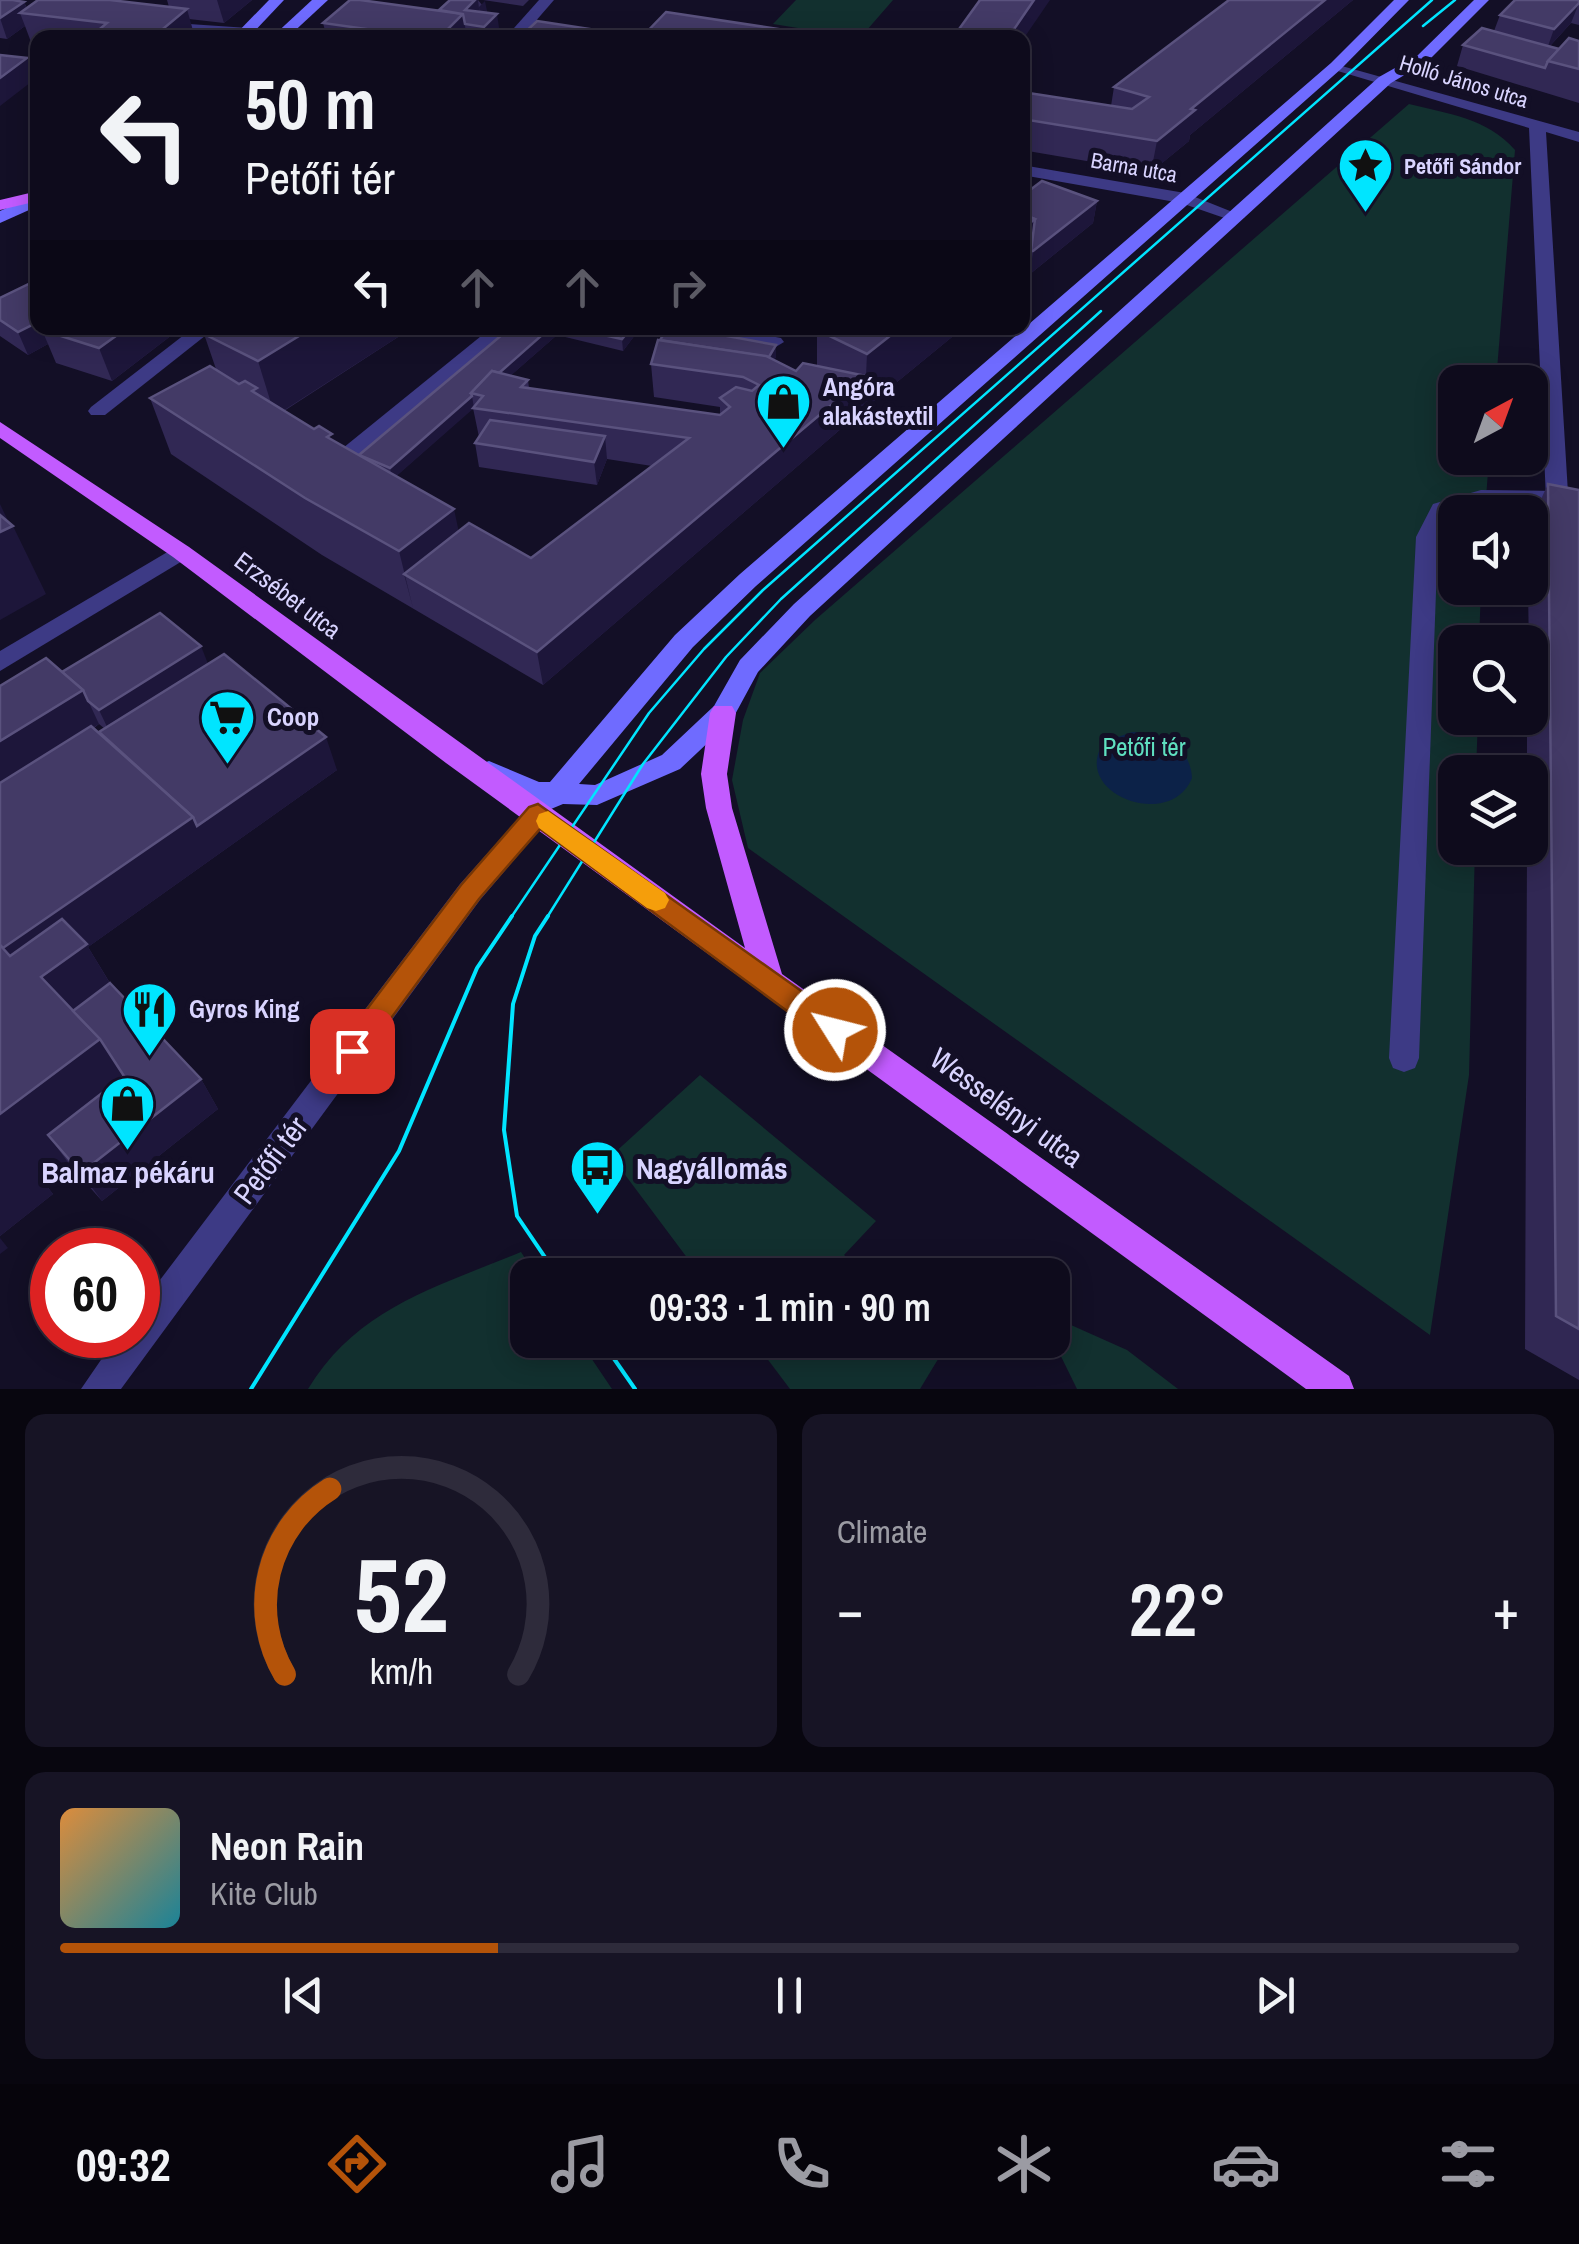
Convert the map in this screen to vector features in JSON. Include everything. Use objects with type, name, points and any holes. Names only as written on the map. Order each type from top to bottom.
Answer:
[{"type":"main road","name":"Erzsébet utca","points":[[0,428],[181,552],[455,756],[547,804]]},
{"type":"main road","points":[[724,713],[714,774],[719,808],[770,984]]},
{"type":"main road","name":"Wesselényi utca","points":[[547,804],[770,984],[1324,1386]]},
{"type":"street","points":[[246,30],[277,0]]},
{"type":"street","points":[[287,30],[321,0]]},
{"type":"street","points":[[520,30],[548,0]]},
{"type":"street","name":"Petőfi tér","points":[[1030,333],[1336,66],[1402,0]]},
{"type":"street","points":[[547,804],[596,794],[670,762],[724,713],[750,666],[802,610],[1385,80],[1423,58],[1482,0]]},
{"type":"street","points":[[138,23],[198,30]]},
{"type":"street","name":"Holló János utca","points":[[1336,66],[1579,136]]},
{"type":"street","points":[[1404,1058],[1427,536],[1441,510],[1481,497],[1568,500],[1537,126]]},
{"type":"street","name":"Barna utca","points":[[1030,171],[1185,198],[1236,217]]},
{"type":"street","points":[[4,214],[30,202]]},
{"type":"street","points":[[98,412],[197,335]]},
{"type":"street","points":[[346,479],[329,470],[493,335]]},
{"type":"street","points":[[735,335],[774,342]]},
{"type":"street","name":"Petőfi tér","points":[[99,1389],[470,892],[684,642],[748,580],[1028,335]]},
{"type":"street","points":[[0,662],[181,552]]},
{"type":"green space","points":[[796,0],[893,0],[867,30],[810,30],[773,24]]},
{"type":"green space","name":"Petőfi tér","points":[[1409,104],[1480,124],[1515,150],[1497,365],[1438,365],[1438,475],[1488,475],[1486,495],[1438,495],[1438,605],[1480,605],[1480,625],[1438,625],[1438,735],[1477,735],[1477,755],[1438,755],[1438,865],[1475,865],[1469,1075],[1430,1335],[748,848],[732,780],[743,720],[760,673],[815,620]]},
{"type":"green space","points":[[700,1075],[876,1221],[844,1255],[848,1258],[687,1258],[611,1156]]},
{"type":"green space","points":[[521,1252],[525,1258],[510,1258],[510,1358],[591,1358],[612,1389],[308,1389],[351,1338],[375,1319],[430,1289]]},
{"type":"green space","points":[[1070,1325],[1127,1350],[1178,1389],[1077,1389],[1062,1358],[1070,1358]]},
{"type":"green space","points":[[767,1358],[939,1358],[920,1389],[790,1389]]},
{"type":"water","points":[[1132,732],[1164,738],[1180,749],[1192,778],[1180,794],[1164,802],[1145,804],[1111,790],[1100,777],[1097,760],[1104,742]]},
{"type":"building","points":[[0,0],[13,0],[24,2],[0,18]]},
{"type":"building","points":[[38,0],[110,0],[187,9],[162,30],[99,30],[107,23],[20,13]]},
{"type":"building","points":[[350,0],[463,14],[447,30],[373,30],[323,23]]},
{"type":"building","points":[[450,0],[475,0],[465,10],[497,14],[484,27],[465,24],[463,14],[439,10]]},
{"type":"building","points":[[980,0],[1034,0],[1013,30],[958,30]]},
{"type":"building","points":[[1229,0],[1325,0],[1157,141],[1030,120],[1030,93],[1132,109],[1149,97],[1114,87]]},
{"type":"building","points":[[1515,0],[1579,3],[1554,29],[1500,15]]},
{"type":"building","points":[[666,12],[784,30],[649,30]]},
{"type":"building","points":[[537,21],[596,30],[527,30]]},
{"type":"building","points":[[1482,28],[1559,49],[1545,68],[1463,45]]},
{"type":"building","points":[[1569,38],[1579,41],[1579,69],[1548,61]]},
{"type":"building","points":[[0,55],[27,58],[0,78]]},
{"type":"building","points":[[1042,181],[1097,201],[1031,251],[1035,219],[1030,217],[1030,190]]},
{"type":"building","points":[[30,283],[30,326],[18,332],[0,320],[0,298]]},
{"type":"building","points":[[58,335],[117,335],[99,348]]},
{"type":"building","points":[[206,335],[301,335],[258,361]]},
{"type":"building","points":[[502,335],[542,335],[499,373],[492,371],[472,396],[390,468],[359,455]]},
{"type":"building","points":[[663,335],[721,335],[776,345],[769,357],[660,340]]},
{"type":"building","points":[[827,335],[891,335],[867,354]]},
{"type":"building","points":[[658,340],[766,356],[796,371],[803,363],[866,376],[537,652],[404,574],[469,523],[531,558],[689,438],[473,408],[483,396],[471,393],[492,371],[528,380],[521,387],[720,415],[730,407],[720,398],[736,387],[752,391],[759,385],[743,377],[651,364]]},
{"type":"building","points":[[210,366],[239,384],[245,381],[257,388],[252,391],[314,429],[319,426],[332,434],[327,437],[454,509],[399,551],[305,498],[150,398]]},
{"type":"building","points":[[490,420],[605,436],[594,462],[475,443]]},
{"type":"building","points":[[1548,484],[1579,490],[1579,1329],[1556,1316]]},
{"type":"building","points":[[0,515],[13,526],[0,532]]},
{"type":"building","points":[[160,613],[201,646],[99,710],[62,672]]},
{"type":"building","points":[[224,654],[326,737],[197,826],[193,817],[99,732]]},
{"type":"building","points":[[46,658],[83,690],[0,741],[0,686]]},
{"type":"building","points":[[91,726],[193,817],[3,948],[0,783]]},
{"type":"building","points":[[62,919],[87,944],[41,977],[100,1039],[0,1114],[0,945],[10,956]]},
{"type":"building","points":[[110,983],[201,1079],[81,1173],[48,1135],[124,1076],[100,1039],[73,1011]]},
{"type":"tram line","points":[[510,919],[649,713],[704,649],[763,590],[1432,0]]},
{"type":"tram line","points":[[1423,26],[1455,0]]},
{"type":"tram line","points":[[546,919],[643,764],[726,657],[781,599],[1101,311]]},
{"type":"tram line","points":[[251,1389],[399,1151],[477,968],[512,916]]},
{"type":"tram line","points":[[545,1258],[517,1216],[504,1130],[513,1004],[535,936],[548,916]]},
{"type":"tram line","points":[[613,1358],[635,1389]]},
{"type":"slow traffic","points":[[548,821],[656,900]]},
{"type":"place","name":"Petőfi Sándor","points":[[1365,215]]},
{"type":"place","name":"Angóra alakástextil","points":[[784,450]]},
{"type":"place","name":"Coop","points":[[228,766]]},
{"type":"place","name":"Gyros King","points":[[150,1058]]},
{"type":"place","name":"Balmaz pékáru","points":[[128,1153]]},
{"type":"place","name":"Nagyállomás","points":[[597,1217]]},
{"type":"route","points":[[352,1051],[470,892],[538,814],[835,1030]]}]
